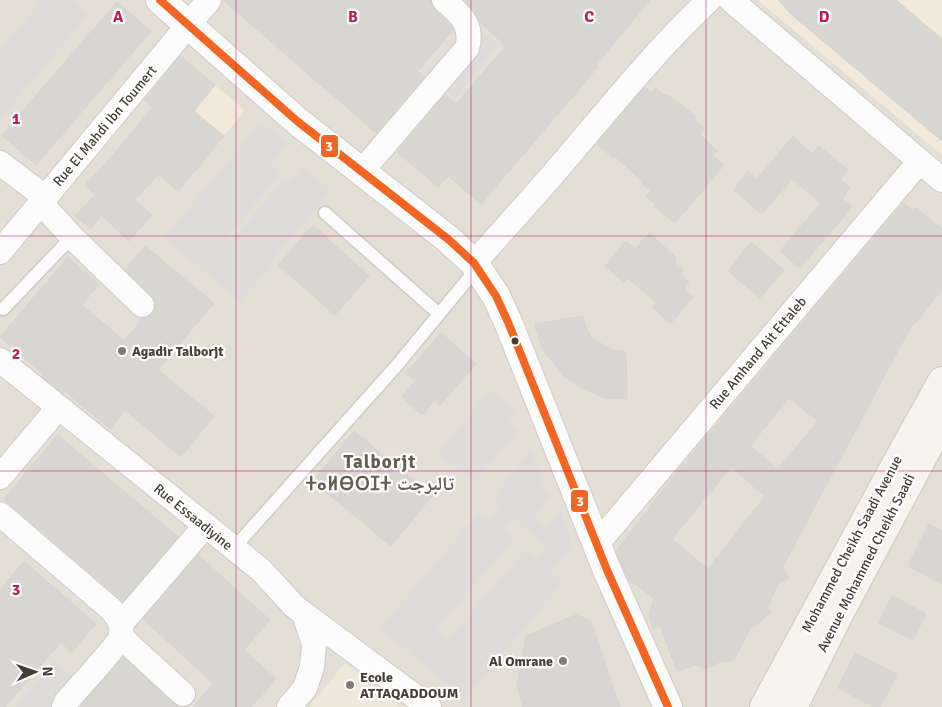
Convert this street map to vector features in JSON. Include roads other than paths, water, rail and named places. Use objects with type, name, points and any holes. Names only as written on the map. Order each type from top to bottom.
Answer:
[{"type":"main road","name":"Mohammed Cheikh Saadi Avenue","points":[[764,707],[942,381]]},
{"type":"main road","name":"Avenue Mohammed Cheikh Saadi","points":[[793,707],[836,620],[942,420]]},
{"type":"street","points":[[160,0],[297,121],[448,239],[475,266],[496,296],[508,322],[597,544],[668,707]]},
{"type":"street","name":"Rue El Mahdi Ibn Toumert","points":[[0,252],[209,0]]},
{"type":"street","points":[[362,171],[468,48],[469,36],[466,21],[461,14],[444,0]]},
{"type":"street","points":[[732,0],[942,180]]},
{"type":"street","points":[[475,266],[702,2]]},
{"type":"street","name":"Rue Amhand Ait Ettaleb","points":[[597,544],[919,162]]},
{"type":"street","points":[[0,163],[43,200],[72,236],[142,305]]},
{"type":"street","name":"Rue Essaadiyine","points":[[0,360],[261,570],[294,606],[304,614],[314,644],[312,668],[305,688],[290,707]]},
{"type":"street","points":[[0,477],[58,408]]},
{"type":"street","points":[[0,514],[112,610],[121,631],[183,694]]},
{"type":"street","points":[[64,707],[66,702],[114,647],[121,631],[205,526]]},
{"type":"street","points":[[304,614],[429,707]]},
{"type":"lane","points":[[325,213],[439,314]]},
{"type":"lane","points":[[3,309],[72,236]]},
{"type":"lane","points":[[233,549],[359,409],[439,314],[475,266]]},
{"type":"place","name":"Agadir Talborjt","points":[[122,351]]},
{"type":"place","name":"Al Omrane","points":[[563,661]]},
{"type":"place","name":"Ecole ATTAQADDOUM","points":[[350,685]]},
{"type":"district","name":"Talborjt ⵜⴰⵍⴱⵔⵊⵜ تالبرجت","points":[[380,473]]}]
